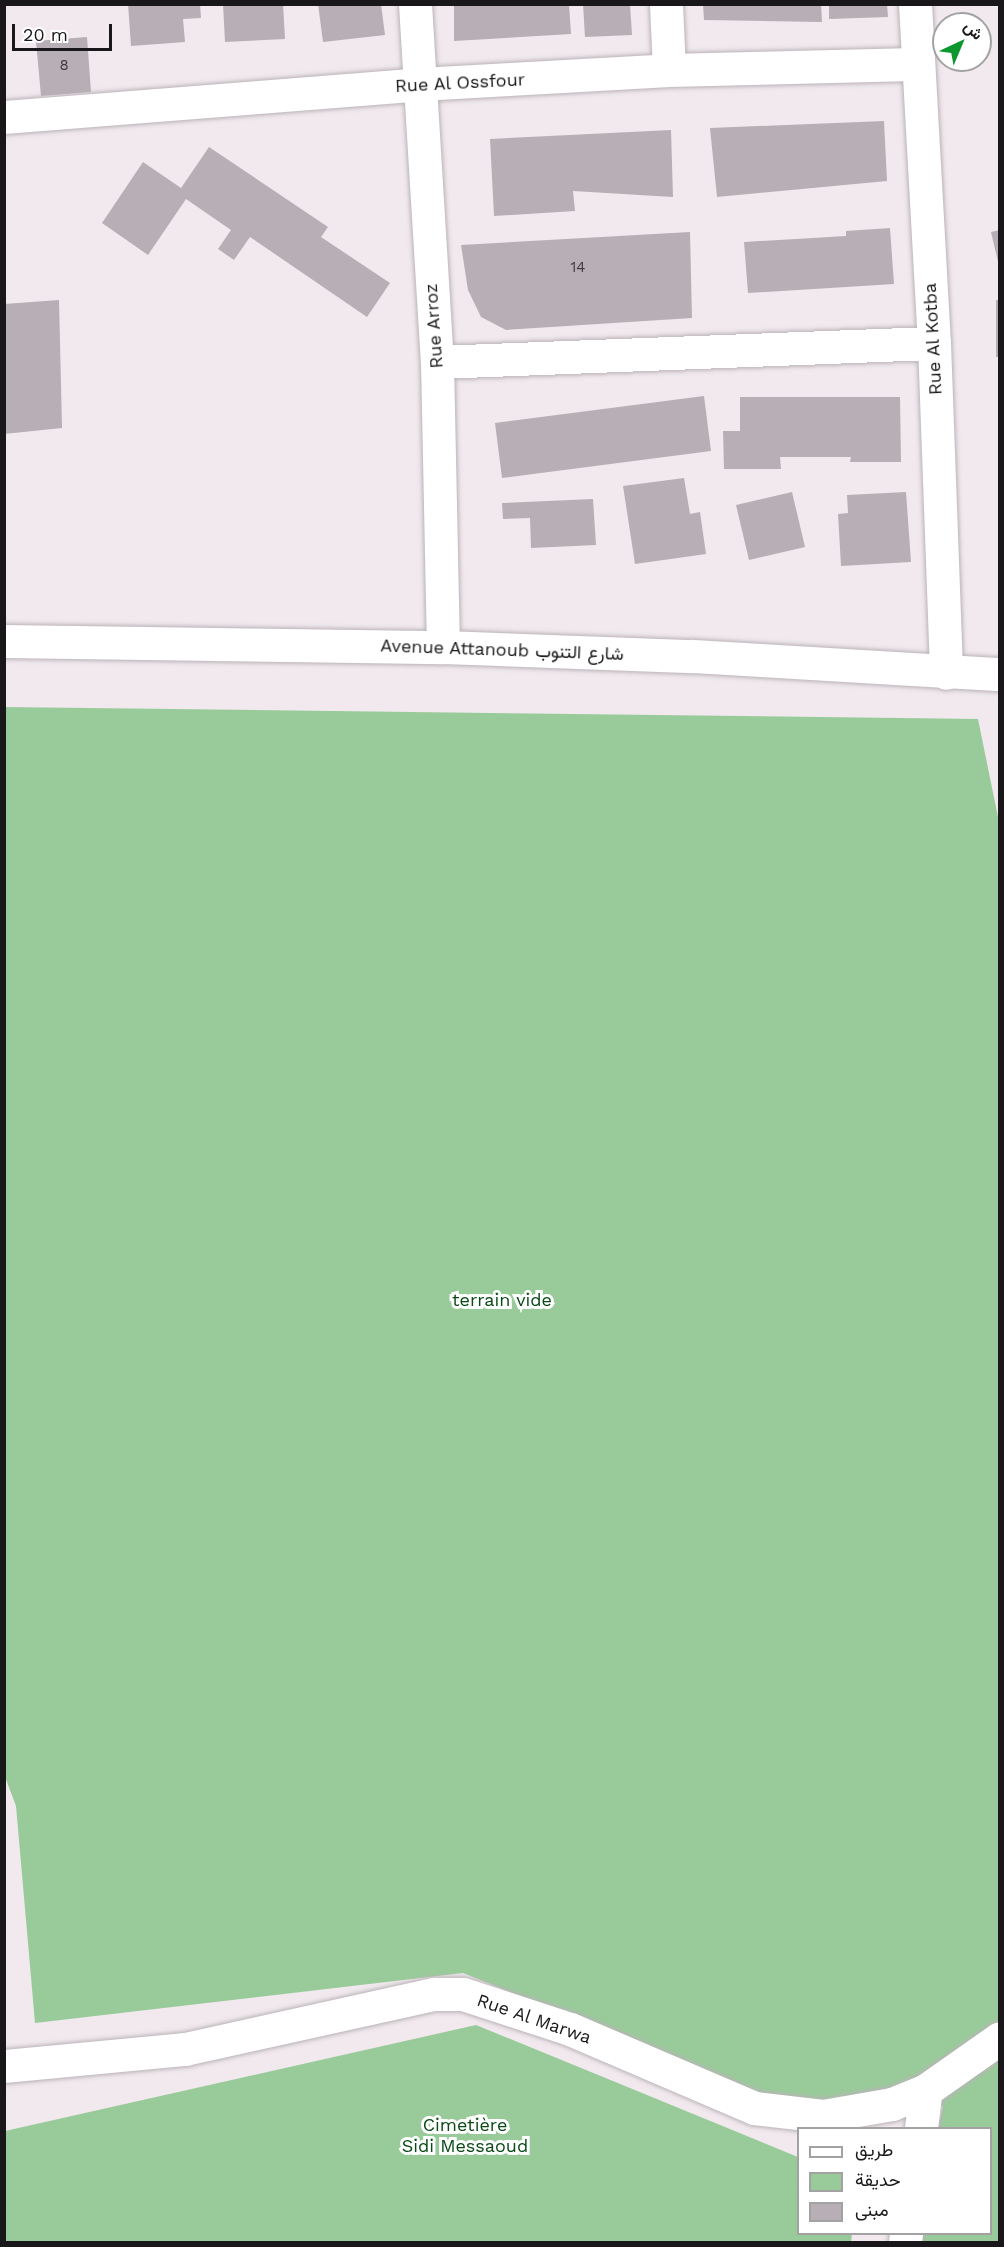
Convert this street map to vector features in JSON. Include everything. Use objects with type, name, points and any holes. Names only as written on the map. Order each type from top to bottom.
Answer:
[{"type":"street","name":"Rue Arroz","points":[[416,4],[437,362],[443,647]]},
{"type":"street","points":[[666,4],[669,70]]},
{"type":"street","name":"Rue Al Kotba","points":[[915,4],[916,64],[934,343],[946,673]]},
{"type":"street","name":"Rue Al Ossfour","points":[[4,117],[420,84],[669,70],[916,64]]},
{"type":"street","points":[[437,362],[934,343]]},
{"type":"street","name":"Avenue Attanoub شارع التنوب","points":[[4,641],[443,647],[693,656],[946,673],[999,674]]},
{"type":"street","name":"Rue Al Marwa","points":[[4,2067],[185,2049],[444,1994],[496,2002],[570,2029],[754,2108],[823,2116],[892,2104],[926,2090],[999,2038]]},
{"type":"street","points":[[921,2127],[926,2090]]},
{"type":"green space","name":"terrain vide","points":[[4,707],[978,719],[1000,827],[999,2242],[911,2242],[914,2235],[992,2235],[992,2127],[938,2127],[943,2106],[775,2099],[463,1973],[35,2023],[16,1806],[4,1774]]},
{"type":"green space","name":"Cimetière Sidi Messaoud","points":[[476,2025],[797,2157],[797,2235],[852,2235],[851,2242],[5,2242],[5,2131]]},
{"type":"building","points":[[128,4],[200,4],[201,18],[183,19],[185,42],[131,46]]},
{"type":"building","points":[[223,4],[283,4],[285,39],[225,42]]},
{"type":"building","points":[[318,4],[381,4],[385,35],[323,42]]},
{"type":"building","points":[[454,4],[569,4],[571,34],[454,41]]},
{"type":"building","points":[[583,4],[630,4],[632,35],[585,37]]},
{"type":"building","points":[[703,4],[821,4],[822,22],[704,20]]},
{"type":"building","points":[[829,4],[887,4],[888,17],[829,19]]},
{"type":"building","points":[[87,37],[91,92],[41,96],[36,41]]},
{"type":"building","points":[[884,121],[887,181],[717,197],[710,128]]},
{"type":"building","points":[[671,130],[673,197],[573,191],[575,211],[494,216],[490,139]]},
{"type":"building","points":[[209,147],[328,227],[321,237],[390,283],[367,317],[250,237],[234,260],[218,249],[231,230],[186,199],[148,255],[102,223],[143,162],[181,188]]},
{"type":"building","points":[[890,228],[894,284],[748,293],[744,242],[846,236],[846,231]]},
{"type":"building","points":[[1000,230],[1000,266],[999,266],[991,232]]},
{"type":"building","points":[[690,232],[692,318],[506,330],[481,317],[468,290],[461,245]]},
{"type":"building","points":[[59,300],[62,428],[4,434],[4,304]]},
{"type":"building","points":[[996,300],[1000,300],[1000,357],[996,357]]},
{"type":"building","points":[[704,396],[711,451],[502,478],[495,423]]},
{"type":"building","points":[[740,397],[900,397],[901,462],[850,462],[851,457],[780,457],[781,469],[724,469],[723,431],[740,431]]},
{"type":"building","points":[[684,478],[690,514],[700,512],[706,554],[635,564],[623,486]]},
{"type":"building","points":[[792,492],[805,547],[749,560],[736,505]]},
{"type":"building","points":[[906,492],[911,562],[841,566],[838,514],[848,513],[847,495]]},
{"type":"building","points":[[593,499],[596,545],[531,548],[530,518],[503,519],[502,503]]}]
